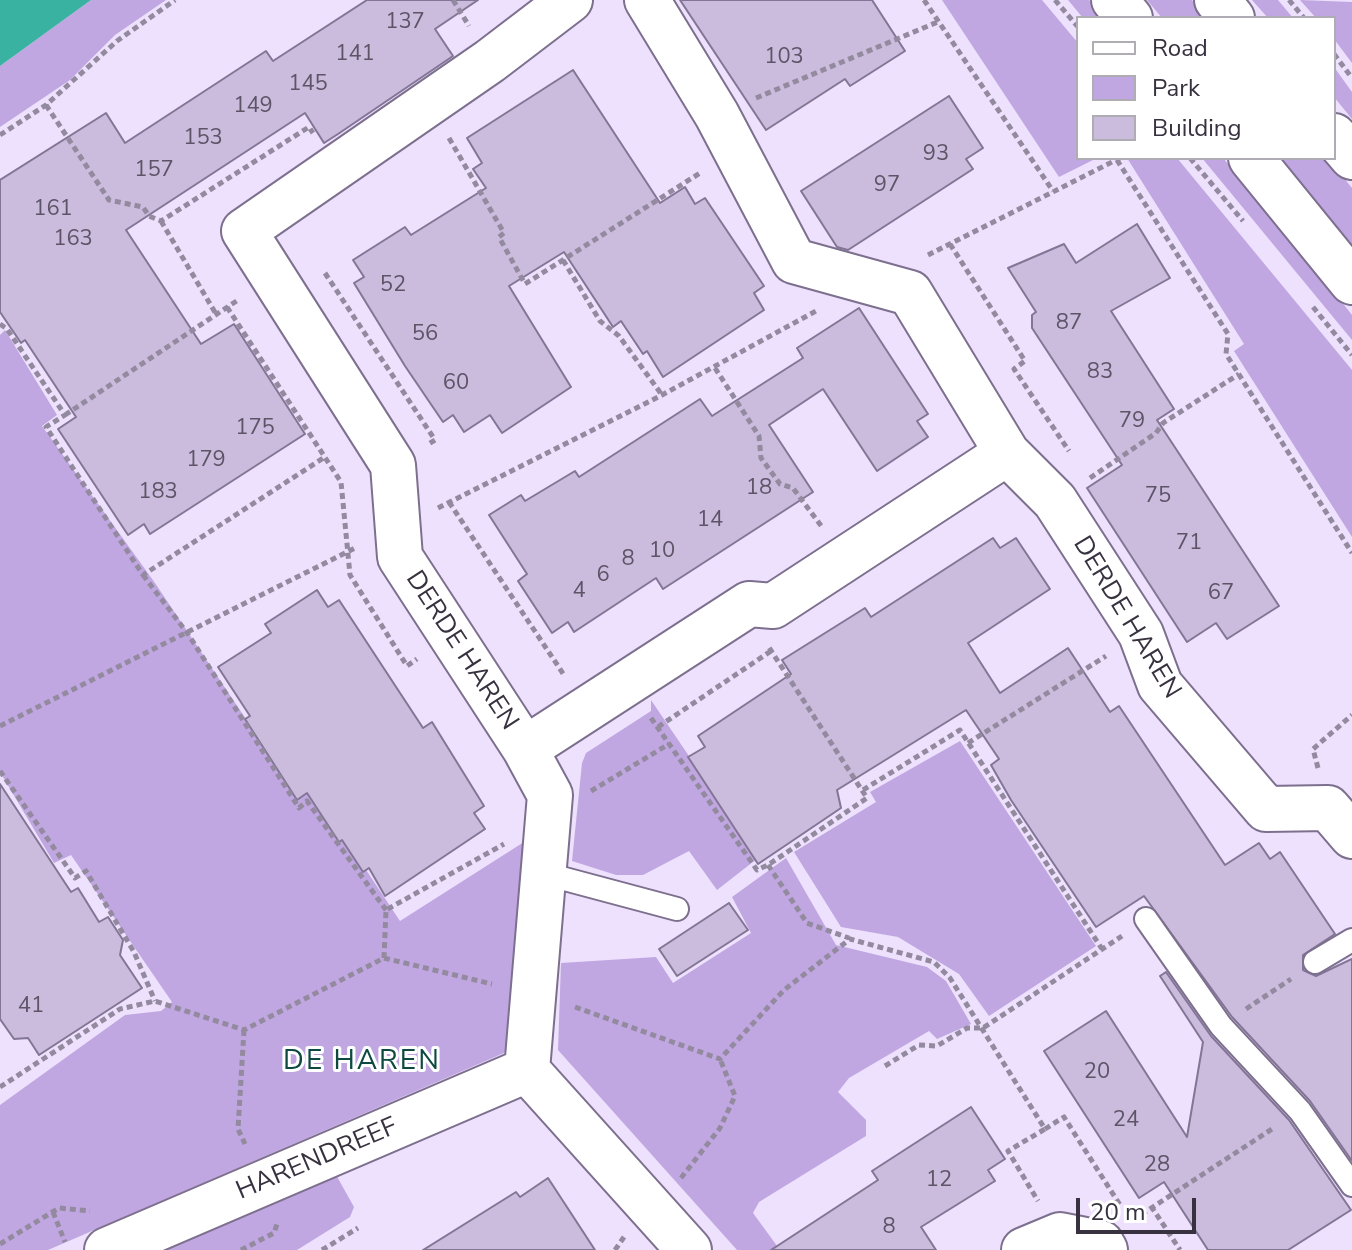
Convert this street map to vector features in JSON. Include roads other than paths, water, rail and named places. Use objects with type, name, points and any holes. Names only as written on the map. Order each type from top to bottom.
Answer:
[{"type":"street","name":"DERDE HAREN","points":[[570,0],[244,231],[271,279],[393,465],[400,557],[525,749],[749,604],[773,606],[845,562],[1007,453]]},
{"type":"street","name":"DERDE HAREN","points":[[647,0],[726,132],[794,261],[910,293],[1007,453],[1055,501],[1141,634],[1160,685],[1266,809],[1340,822]]},
{"type":"street","points":[[1114,0],[1128,16]]},
{"type":"street","points":[[1217,0],[1230,16]]},
{"type":"street","points":[[1336,138],[1352,157]]},
{"type":"street","points":[[1253,160],[1352,282]]},
{"type":"street","points":[[525,749],[550,795],[546,874],[527,1070],[689,1250]]},
{"type":"street","name":"HARENDREEF","points":[[120,1244],[527,1070]]},
{"type":"street","points":[[1042,1243],[1101,1243],[1119,1235]]},
{"type":"lane","points":[[546,874],[677,909]]},
{"type":"lane","points":[[1146,919],[1221,1026],[1300,1111],[1352,1185]]},
{"type":"lane","points":[[1315,962],[1352,940]]},
{"type":"district","name":"DE HAREN","points":[[362,1062]]}]
